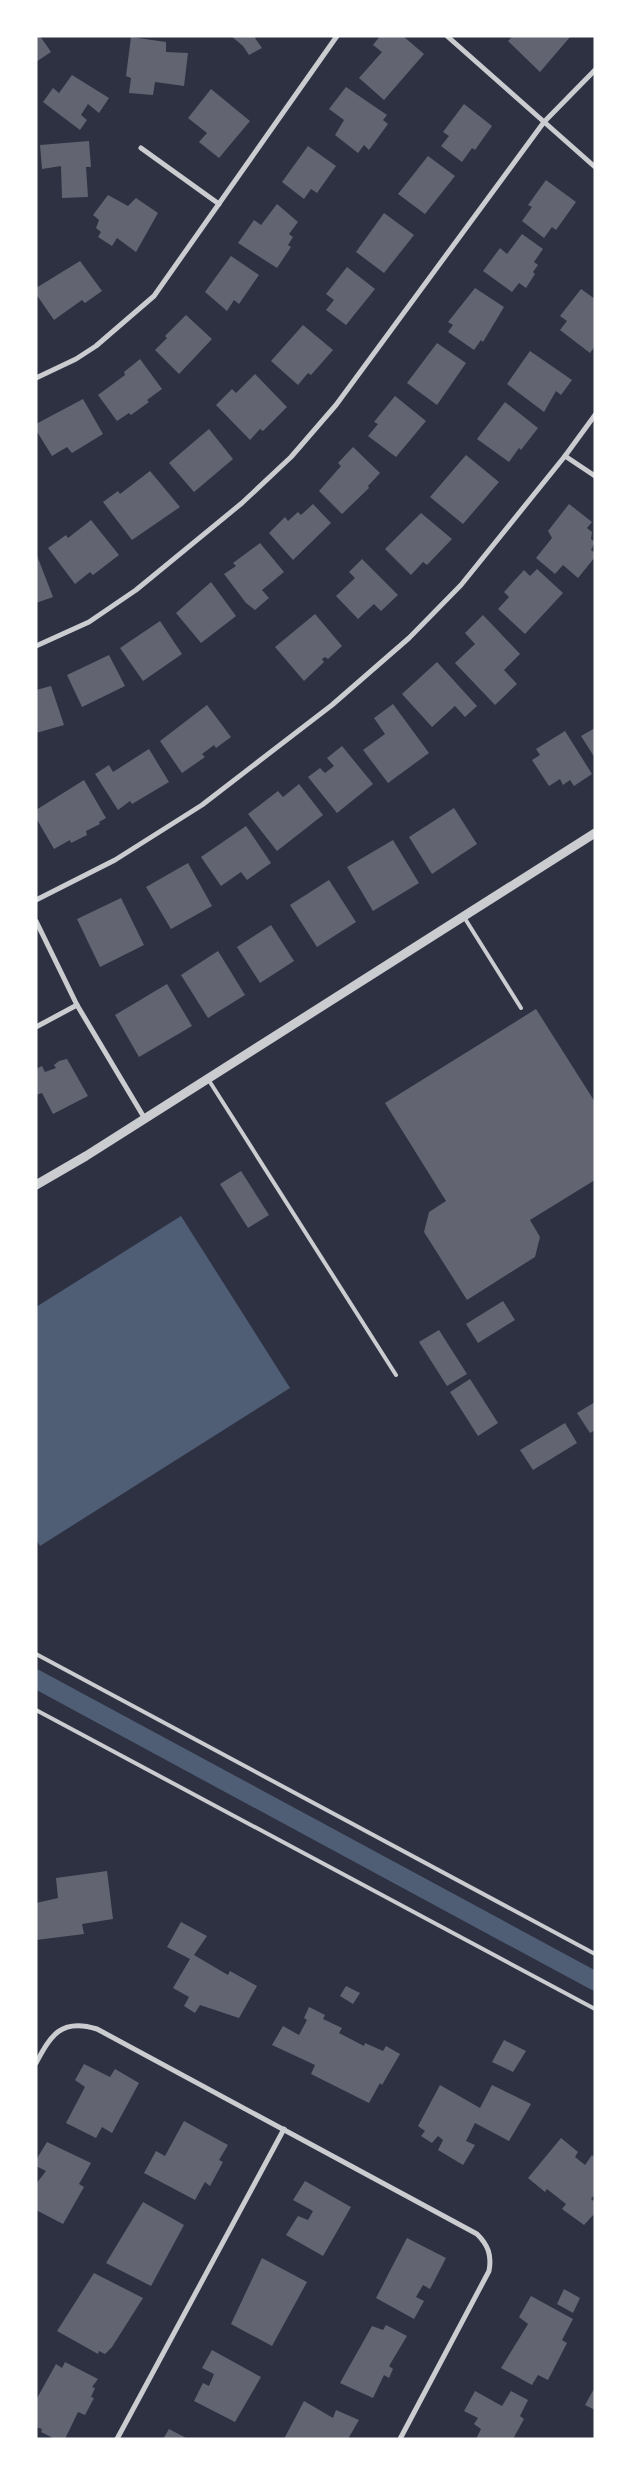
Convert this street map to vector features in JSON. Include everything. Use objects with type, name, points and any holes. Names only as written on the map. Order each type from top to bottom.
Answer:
[{"type":"street","points":[[36,378],[76,359],[96,346],[135,315],[154,296],[337,36]]},
{"type":"street","points":[[447,36],[595,167]]},
{"type":"street","points":[[36,646],[89,622],[136,590],[242,503],[290,457],[336,406],[544,122],[595,70]]},
{"type":"street","points":[[142,148],[219,204]]},
{"type":"street","points":[[36,900],[115,860],[180,819],[332,705],[409,638],[461,585],[565,456],[595,415]]},
{"type":"street","points":[[565,456],[595,476]]},
{"type":"street","points":[[36,1185],[145,1120],[595,833]]},
{"type":"street","points":[[36,921],[77,1006],[145,1120]]},
{"type":"street","points":[[36,1027],[77,1006]]},
{"type":"street","points":[[36,2063],[53,2035],[69,2026],[97,2029],[477,2234],[488,2247],[490,2255],[487,2278],[400,2439]]},
{"type":"street","points":[[118,2439],[284,2129]]},
{"type":"lane","points":[[464,917],[521,1008]]},
{"type":"lane","points":[[208,1079],[396,1375]]},
{"type":"lane","points":[[36,1654],[595,1954]]},
{"type":"lane","points":[[36,1710],[595,2009]]},
{"type":"water","points":[[181,1216],[290,1388],[40,1546],[36,1539],[36,1307]]},
{"type":"building","points":[[36,36],[40,36],[51,52],[36,62]]},
{"type":"building","points":[[231,36],[257,36],[255,38],[262,48],[249,55],[243,46]]},
{"type":"building","points":[[380,36],[403,36],[424,54],[384,100],[359,78],[382,52],[373,45]]},
{"type":"building","points":[[513,36],[570,37],[540,72],[508,41]]},
{"type":"building","points":[[131,37],[166,42],[166,52],[188,53],[184,86],[155,82],[153,95],[129,93],[131,78],[126,76]]},
{"type":"building","points":[[72,75],[109,98],[99,113],[88,104],[81,115],[87,120],[80,130],[43,102],[53,88],[59,93]]},
{"type":"building","points":[[346,87],[387,115],[383,120],[388,124],[369,150],[364,145],[358,153],[335,135],[344,120],[329,109]]},
{"type":"building","points":[[211,89],[250,121],[219,158],[199,142],[207,133],[188,118]]},
{"type":"building","points":[[464,104],[492,126],[475,150],[472,148],[462,162],[441,146],[449,136],[443,132]]},
{"type":"building","points":[[89,141],[91,167],[86,167],[88,197],[62,198],[61,166],[42,169],[40,145]]},
{"type":"building","points":[[308,146],[336,166],[317,193],[311,189],[304,199],[282,182]]},
{"type":"building","points":[[428,156],[455,176],[425,214],[398,194]]},
{"type":"building","points":[[546,180],[576,202],[556,230],[552,227],[544,238],[522,221],[532,207],[528,205]]},
{"type":"building","points":[[108,195],[128,206],[136,198],[158,213],[136,252],[117,238],[112,246],[98,237],[101,232],[96,228],[99,220],[93,215]]},
{"type":"building","points":[[277,204],[298,222],[289,234],[293,237],[288,245],[291,247],[277,268],[238,243],[254,220],[261,225]]},
{"type":"building","points":[[384,213],[414,235],[384,273],[356,252]]},
{"type":"building","points":[[522,234],[543,249],[534,262],[538,265],[533,272],[535,274],[526,288],[519,283],[512,292],[483,271],[500,248],[507,254]]},
{"type":"building","points":[[231,256],[259,275],[239,304],[234,300],[227,311],[205,292]]},
{"type":"building","points":[[80,261],[102,291],[85,303],[82,300],[54,320],[36,294],[36,288]]},
{"type":"building","points":[[347,267],[375,289],[346,325],[326,310],[334,300],[326,294]]},
{"type":"building","points":[[475,288],[504,307],[483,342],[481,340],[474,350],[448,332],[453,325],[448,322]]},
{"type":"building","points":[[581,289],[595,299],[595,346],[590,353],[560,330],[567,321],[560,316]]},
{"type":"building","points":[[186,315],[212,339],[179,374],[155,350],[167,338],[165,336]]},
{"type":"building","points":[[303,325],[333,350],[311,375],[308,373],[298,385],[271,361]]},
{"type":"building","points":[[437,343],[466,363],[437,405],[407,383]]},
{"type":"building","points":[[530,351],[572,380],[561,395],[556,391],[544,412],[507,384]]},
{"type":"building","points":[[140,359],[162,389],[147,400],[149,402],[131,415],[129,413],[117,421],[98,395],[125,375],[124,372]]},
{"type":"building","points":[[255,374],[287,407],[263,431],[260,429],[250,440],[216,405],[232,389],[236,393]]},
{"type":"building","points":[[395,396],[426,421],[396,457],[368,436],[378,424],[374,422]]},
{"type":"building","points":[[83,399],[103,434],[72,453],[67,447],[52,456],[36,430],[36,424]]},
{"type":"building","points":[[505,402],[538,428],[509,462],[477,439]]},
{"type":"building","points":[[209,429],[233,459],[194,492],[169,463]]},
{"type":"building","points":[[353,447],[380,473],[368,486],[369,488],[342,514],[319,491],[341,466],[338,463]]},
{"type":"building","points":[[466,455],[499,482],[463,524],[430,497]]},
{"type":"building","points":[[150,471],[180,507],[132,540],[103,502],[118,491],[120,494]]},
{"type":"building","points":[[313,504],[331,523],[293,560],[269,533],[285,517],[288,521],[298,512],[301,515]]},
{"type":"building","points":[[569,504],[592,522],[587,528],[592,532],[591,539],[595,542],[591,550],[595,553],[595,557],[578,578],[563,565],[555,574],[536,558],[552,538],[548,531]]},
{"type":"building","points":[[421,513],[452,539],[427,565],[423,562],[411,575],[385,549]]},
{"type":"building","points":[[91,520],[119,555],[93,575],[90,572],[75,584],[48,548],[66,535],[68,538]]},
{"type":"building","points":[[260,543],[284,572],[262,590],[269,598],[255,610],[246,603],[224,574],[236,566],[233,563]]},
{"type":"building","points":[[36,553],[53,597],[36,603]]},
{"type":"building","points":[[362,559],[398,595],[381,611],[374,604],[358,619],[336,596],[355,578],[349,572]]},
{"type":"building","points":[[537,569],[563,593],[525,634],[498,609],[509,597],[504,592],[524,570],[530,576]]},
{"type":"building","points":[[211,582],[236,616],[201,643],[176,613]]},
{"type":"building","points":[[315,614],[342,646],[328,659],[325,657],[322,659],[324,662],[304,681],[275,647]]},
{"type":"building","points":[[483,615],[520,654],[504,670],[517,684],[495,705],[455,663],[475,644],[465,633]]},
{"type":"building","points":[[160,621],[182,654],[143,681],[120,648]]},
{"type":"building","points":[[109,655],[125,686],[82,707],[67,675]]},
{"type":"building","points":[[437,662],[477,706],[465,717],[455,706],[432,727],[402,694]]},
{"type":"building","points":[[51,686],[64,725],[36,733],[36,690]]},
{"type":"building","points":[[393,704],[429,753],[388,783],[363,750],[385,734],[374,718]]},
{"type":"building","points":[[207,705],[231,737],[216,748],[214,745],[202,754],[205,757],[182,773],[160,741]]},
{"type":"building","points":[[595,728],[595,758],[581,736]]},
{"type":"building","points":[[565,731],[592,774],[574,786],[570,780],[563,785],[560,779],[549,786],[532,760],[540,755],[536,749]]},
{"type":"building","points":[[342,746],[373,784],[337,813],[308,777],[320,768],[325,773],[334,766],[327,758]]},
{"type":"building","points":[[149,749],[169,782],[132,804],[130,801],[118,810],[95,774],[109,765],[113,772]]},
{"type":"building","points":[[84,780],[106,818],[99,822],[100,824],[86,831],[87,835],[71,843],[70,840],[54,849],[36,818],[36,810]]},
{"type":"building","points":[[299,784],[323,815],[277,851],[248,814],[278,791],[283,797]]},
{"type":"building","points":[[454,808],[477,844],[432,874],[409,837]]},
{"type":"building","points":[[246,826],[271,863],[247,880],[241,872],[221,886],[201,857]]},
{"type":"building","points":[[393,840],[419,883],[373,911],[347,867]]},
{"type":"building","points":[[188,863],[212,906],[171,929],[146,887]]},
{"type":"building","points":[[329,880],[356,922],[317,947],[290,905]]},
{"type":"building","points":[[121,898],[144,945],[100,967],[77,919]]},
{"type":"building","points":[[271,925],[294,961],[260,983],[237,947]]},
{"type":"building","points":[[218,951],[245,995],[208,1018],[181,975]]},
{"type":"building","points":[[167,984],[192,1026],[139,1057],[115,1015]]},
{"type":"building","points":[[536,1009],[595,1102],[595,1180],[530,1220],[540,1237],[535,1257],[467,1300],[424,1232],[429,1212],[446,1201],[385,1103]]},
{"type":"building","points":[[67,1059],[88,1096],[53,1114],[42,1093],[36,1095],[36,1069],[42,1066],[45,1072],[56,1068],[54,1065],[59,1061]]},
{"type":"building","points":[[241,1171],[269,1215],[248,1228],[220,1184]]},
{"type":"building","points":[[503,1301],[515,1320],[478,1343],[466,1324]]},
{"type":"building","points":[[439,1330],[467,1374],[447,1386],[419,1342]]},
{"type":"building","points":[[470,1379],[498,1423],[478,1436],[450,1392]]},
{"type":"building","points":[[595,1402],[595,1430],[590,1433],[577,1413]]},
{"type":"building","points":[[565,1423],[577,1443],[533,1470],[520,1450]]},
{"type":"building","points":[[107,1871],[113,1919],[82,1924],[84,1934],[36,1940],[36,1903],[58,1898],[56,1878]]},
{"type":"building","points":[[181,1922],[207,1936],[194,1955],[228,1975],[230,1971],[257,1986],[239,2018],[200,2005],[195,2013],[184,2006],[189,1997],[173,1988],[190,1959],[167,1947]]},
{"type":"building","points":[[346,1986],[360,1993],[353,2004],[340,1996]]},
{"type":"building","points":[[309,2007],[325,2015],[323,2019],[342,2028],[339,2033],[364,2046],[365,2043],[383,2051],[386,2046],[400,2054],[369,2103],[311,2074],[315,2065],[272,2045],[283,2026],[299,2035],[307,2020],[304,2018]]},
{"type":"building","points":[[504,2040],[526,2051],[513,2072],[492,2062]]},
{"type":"building","points":[[84,2064],[110,2077],[115,2069],[139,2083],[112,2133],[102,2127],[96,2138],[66,2123],[85,2087],[75,2080]]},
{"type":"building","points":[[440,2085],[480,2108],[492,2085],[531,2104],[509,2141],[475,2123],[466,2141],[475,2145],[463,2165],[438,2150],[443,2140],[438,2136],[432,2143],[421,2136],[425,2131],[418,2126]]},
{"type":"building","points":[[184,2121],[228,2145],[219,2160],[223,2162],[210,2186],[205,2182],[195,2200],[144,2173],[156,2151],[165,2156]]},
{"type":"building","points":[[561,2138],[578,2152],[575,2157],[585,2165],[592,2155],[595,2158],[595,2194],[591,2199],[595,2202],[595,2213],[584,2225],[562,2209],[566,2204],[547,2189],[545,2192],[528,2178]]},
{"type":"building","points":[[47,2142],[91,2163],[79,2184],[84,2187],[63,2224],[36,2210],[36,2184],[46,2171],[36,2166],[36,2160]]},
{"type":"building","points":[[305,2181],[351,2207],[323,2256],[286,2235],[298,2216],[308,2220],[313,2211],[293,2200]]},
{"type":"building","points":[[143,2202],[184,2225],[151,2286],[106,2263]]},
{"type":"building","points":[[407,2238],[446,2258],[430,2289],[423,2285],[416,2297],[424,2301],[414,2319],[376,2298]]},
{"type":"building","points":[[262,2258],[307,2282],[272,2346],[231,2324]]},
{"type":"building","points":[[94,2273],[143,2298],[112,2347],[105,2354],[99,2351],[98,2354],[57,2331]]},
{"type":"building","points":[[564,2289],[580,2298],[573,2313],[557,2304]]},
{"type":"building","points":[[531,2296],[573,2319],[562,2340],[567,2343],[548,2380],[538,2375],[532,2385],[501,2368],[528,2324],[519,2317]]},
{"type":"building","points":[[386,2325],[407,2336],[389,2366],[393,2369],[389,2378],[384,2375],[373,2398],[340,2383],[372,2326],[383,2330]]},
{"type":"building","points":[[212,2350],[261,2377],[235,2422],[194,2401],[203,2383],[209,2386],[214,2374],[202,2368]]},
{"type":"building","points":[[65,2362],[98,2379],[92,2387],[95,2388],[91,2397],[94,2398],[85,2415],[78,2412],[65,2439],[55,2439],[41,2432],[42,2429],[36,2427],[36,2400],[56,2364],[62,2368]]},
{"type":"building","points":[[595,2387],[595,2410],[585,2405]]},
{"type":"building","points":[[475,2391],[502,2406],[511,2391],[528,2400],[520,2416],[524,2419],[513,2439],[476,2439],[481,2429],[474,2424],[478,2418],[464,2411]]},
{"type":"building","points":[[304,2401],[333,2418],[336,2410],[359,2420],[348,2439],[284,2439]]},
{"type":"building","points":[[169,2429],[188,2439],[163,2439]]},
{"type":"waterway","points":[[36,1679],[595,1981]]}]
